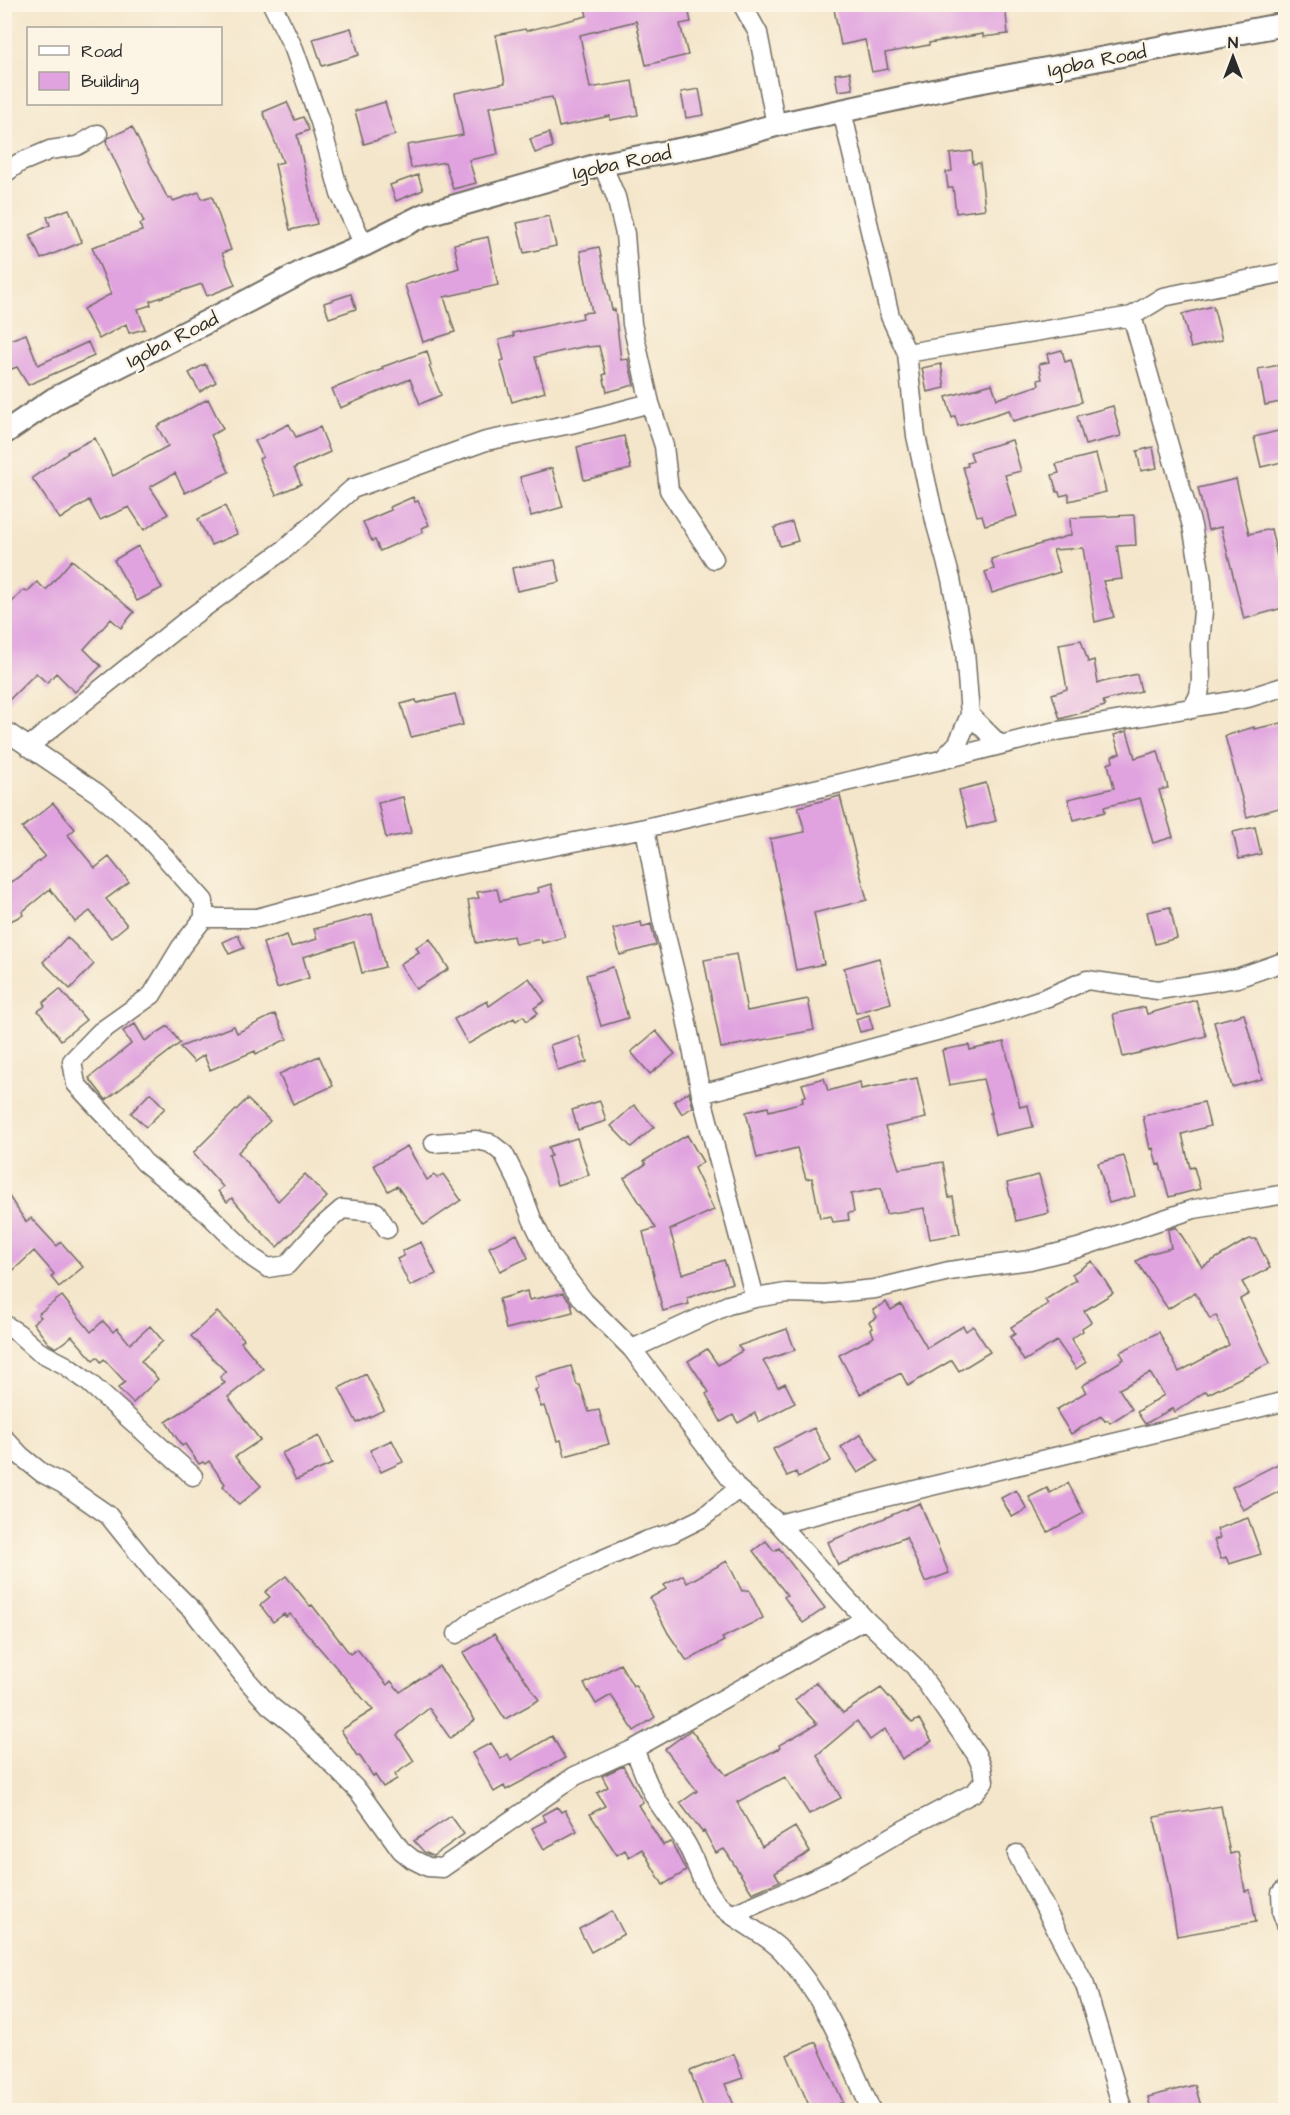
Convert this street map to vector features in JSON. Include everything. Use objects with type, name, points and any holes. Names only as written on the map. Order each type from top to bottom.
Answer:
[{"type":"street","points":[[272,4],[294,49],[320,122],[340,194],[364,245]]},
{"type":"street","points":[[742,4],[758,33],[776,125]]},
{"type":"street","name":"Igoba Road","points":[[4,433],[54,399],[308,269],[424,216],[602,164],[705,145],[776,125],[962,85],[1286,24]]},
{"type":"street","points":[[842,111],[890,316],[907,353],[916,436],[951,579],[965,651],[970,715],[958,743],[941,760]]},
{"type":"street","points":[[4,174],[19,163],[50,150],[77,146],[98,134]]},
{"type":"street","points":[[602,164],[616,197],[625,234],[632,324],[650,403],[664,446],[669,490],[714,559]]},
{"type":"street","points":[[907,353],[1132,316],[1163,297],[1286,272]]},
{"type":"street","points":[[1132,316],[1192,526],[1202,581],[1201,680],[1199,695],[1192,709]]},
{"type":"street","points":[[28,747],[187,620],[285,549],[352,489],[486,441],[570,424],[650,403]]},
{"type":"street","points":[[204,918],[257,918],[444,868],[645,828],[1052,732],[1248,698],[1286,686]]},
{"type":"street","points":[[970,715],[999,744]]},
{"type":"street","points":[[4,730],[97,793],[141,830],[204,901],[204,918],[181,947],[152,995],[100,1032],[72,1061],[76,1084],[144,1162],[208,1214],[253,1258],[268,1268],[286,1265],[318,1230],[342,1209],[376,1212],[387,1229]]},
{"type":"street","points":[[645,828],[662,920],[684,1008],[701,1094],[756,1298]]},
{"type":"street","points":[[701,1094],[985,1018],[1048,998],[1087,980],[1158,990],[1238,978],[1286,961]]},
{"type":"street","points":[[434,1143],[476,1140],[490,1143],[504,1154],[550,1256],[584,1301],[632,1349],[738,1489],[779,1524],[865,1619],[915,1667],[982,1767],[984,1781],[975,1792],[832,1870],[731,1915]]},
{"type":"street","points":[[632,1349],[728,1305],[756,1298],[786,1293],[824,1294],[875,1289],[949,1271],[1013,1264],[1078,1248],[1194,1209],[1286,1194]]},
{"type":"street","points":[[4,1324],[38,1351],[65,1365],[87,1381],[193,1476]]},
{"type":"street","points":[[779,1524],[910,1490],[1203,1423],[1286,1401]]},
{"type":"street","points":[[7,1445],[42,1473],[63,1484],[108,1515],[152,1570],[194,1612],[269,1705],[295,1726],[358,1792],[401,1850],[428,1867],[442,1868],[575,1776],[634,1749],[865,1619]]},
{"type":"street","points":[[457,1634],[474,1620],[596,1562],[648,1540],[672,1533],[702,1518],[738,1489]]},
{"type":"street","points":[[634,1749],[655,1797],[687,1846],[711,1895],[731,1915],[766,1936],[799,1970],[839,2034],[871,2110]]},
{"type":"street","points":[[1017,1854],[1085,1985],[1123,2110]]},
{"type":"street","points":[[1286,1888],[1281,1893],[1282,1913],[1286,1924]]},
{"type":"building","points":[[584,4],[687,4],[691,22],[680,24],[688,55],[646,65],[636,21],[580,35],[590,88],[632,81],[638,115],[610,120],[610,116],[559,127],[552,97],[489,107],[498,154],[469,160],[476,183],[453,189],[445,162],[411,168],[407,145],[463,135],[455,93],[505,83],[496,35],[525,29],[526,31],[587,16]]},
{"type":"building","points":[[833,4],[1005,4],[1008,34],[983,37],[983,34],[885,53],[888,69],[872,72],[865,40],[841,45]]},
{"type":"building","points":[[351,28],[359,55],[322,66],[313,39]]},
{"type":"building","points":[[850,72],[853,89],[838,91],[835,74]]},
{"type":"building","points":[[699,89],[704,115],[686,118],[681,92]]},
{"type":"building","points":[[287,102],[295,120],[303,117],[309,130],[297,135],[317,224],[290,230],[275,164],[283,162],[263,112]]},
{"type":"building","points":[[385,102],[395,135],[364,144],[355,111]]},
{"type":"building","points":[[132,127],[168,199],[172,198],[173,201],[199,192],[202,199],[212,196],[231,250],[222,253],[235,285],[207,296],[202,284],[150,301],[151,305],[138,309],[145,329],[129,333],[126,324],[99,339],[83,309],[111,294],[92,247],[142,231],[140,224],[144,222],[106,142],[108,138]]},
{"type":"building","points":[[549,133],[553,147],[535,153],[530,139]]},
{"type":"building","points":[[972,151],[973,164],[980,163],[985,209],[956,213],[953,188],[948,188],[946,172],[952,171],[950,154]]},
{"type":"building","points":[[418,175],[423,190],[396,201],[390,185]]},
{"type":"building","points":[[69,209],[82,242],[41,259],[30,235],[50,225],[47,217]]},
{"type":"building","points":[[549,216],[556,246],[524,253],[517,223]]},
{"type":"building","points":[[488,237],[498,285],[444,297],[455,332],[423,342],[405,285],[459,268],[454,244]]},
{"type":"building","points":[[599,247],[612,310],[615,309],[621,360],[628,359],[634,385],[607,392],[603,375],[606,374],[599,346],[587,346],[535,357],[545,392],[512,402],[500,361],[504,360],[499,340],[514,336],[513,333],[583,318],[582,313],[592,312],[580,251]]},
{"type":"building","points":[[351,294],[356,309],[329,318],[324,303]]},
{"type":"building","points":[[1213,306],[1222,340],[1191,348],[1182,314]]},
{"type":"building","points":[[26,334],[38,365],[88,342],[94,356],[28,385],[17,367],[4,372],[4,342]]},
{"type":"building","points":[[1062,350],[1065,362],[1071,360],[1082,402],[1013,421],[1009,410],[958,426],[955,416],[952,418],[946,397],[992,384],[997,399],[1039,385],[1038,380],[1042,379],[1039,364],[1049,362],[1047,354]]},
{"type":"building","points":[[427,351],[431,365],[429,366],[441,395],[420,404],[410,379],[340,408],[332,389],[383,369],[382,367]]},
{"type":"building","points":[[205,364],[216,382],[200,392],[189,373]]},
{"type":"building","points":[[941,364],[945,388],[927,392],[922,368]]},
{"type":"building","points":[[1286,364],[1286,401],[1265,405],[1258,369]]},
{"type":"building","points":[[208,399],[223,429],[211,435],[229,472],[185,493],[175,473],[150,487],[168,514],[144,530],[129,507],[100,520],[89,500],[60,519],[32,478],[67,452],[95,438],[113,476],[168,446],[157,426]]},
{"type":"building","points":[[1113,406],[1121,436],[1085,445],[1077,416]]},
{"type":"building","points":[[289,424],[296,437],[320,427],[330,452],[294,468],[301,484],[276,495],[259,459],[263,457],[255,441]]},
{"type":"building","points":[[1286,429],[1286,461],[1261,467],[1254,437]]},
{"type":"building","points":[[624,436],[631,469],[584,480],[577,447]]},
{"type":"building","points":[[1012,440],[1021,471],[1005,475],[1017,516],[985,525],[982,515],[977,516],[963,467],[973,461],[970,452]]},
{"type":"building","points":[[1153,447],[1157,468],[1141,471],[1137,451]]},
{"type":"building","points":[[1096,454],[1106,492],[1069,501],[1069,494],[1060,496],[1052,475],[1059,473],[1056,464]]},
{"type":"building","points":[[552,468],[563,507],[531,516],[520,477]]},
{"type":"building","points":[[1236,479],[1249,534],[1271,529],[1282,579],[1286,578],[1286,607],[1244,619],[1221,527],[1208,530],[1198,488]]},
{"type":"building","points":[[413,497],[415,502],[418,501],[429,525],[422,528],[423,532],[380,551],[375,540],[372,541],[363,522]]},
{"type":"building","points":[[225,506],[237,534],[211,545],[198,519]]},
{"type":"building","points":[[1134,515],[1136,545],[1117,546],[1122,579],[1103,581],[1114,617],[1095,622],[1083,548],[1053,550],[1060,572],[992,593],[985,572],[994,569],[991,559],[1071,535],[1070,518]]},
{"type":"building","points":[[792,522],[798,541],[780,546],[774,528]]},
{"type":"building","points":[[138,546],[162,588],[137,601],[114,560]]},
{"type":"building","points":[[72,560],[134,612],[121,628],[111,619],[84,649],[101,666],[75,692],[56,673],[47,683],[36,673],[4,705],[4,610],[24,590],[27,592],[37,582],[46,590]]},
{"type":"building","points":[[555,560],[560,582],[517,591],[512,568]]},
{"type":"building","points":[[1081,640],[1088,662],[1094,660],[1098,683],[1137,674],[1141,691],[1103,701],[1105,706],[1060,719],[1052,694],[1067,689],[1059,644]]},
{"type":"building","points":[[455,694],[463,725],[411,737],[401,704],[416,700],[417,703]]},
{"type":"building","points":[[1286,722],[1286,806],[1247,817],[1225,736],[1254,727],[1254,729]]},
{"type":"building","points":[[1127,731],[1135,758],[1158,751],[1168,788],[1159,790],[1173,837],[1153,843],[1140,798],[1104,807],[1105,812],[1074,820],[1068,799],[1114,788],[1108,764],[1113,762],[1112,756],[1120,753],[1114,735]]},
{"type":"building","points":[[986,783],[996,821],[968,828],[959,790]]},
{"type":"building","points":[[840,796],[867,900],[814,913],[824,964],[796,970],[770,839],[805,832],[798,807]]},
{"type":"building","points":[[403,797],[411,833],[386,838],[378,803]]},
{"type":"building","points":[[53,803],[75,829],[68,835],[95,868],[109,857],[129,882],[106,899],[127,925],[111,938],[90,911],[75,922],[50,889],[22,912],[23,915],[4,924],[4,885],[18,878],[45,856],[22,828]]},
{"type":"building","points":[[1255,827],[1261,854],[1239,859],[1233,832]]},
{"type":"building","points":[[551,884],[565,937],[542,943],[541,939],[515,944],[513,936],[476,943],[468,900],[479,898],[477,892],[497,889],[500,901],[539,892],[538,888]]},
{"type":"building","points":[[1170,907],[1177,938],[1155,944],[1147,912]]},
{"type":"building","points":[[372,914],[385,967],[362,973],[354,942],[303,957],[309,978],[277,988],[263,943],[287,935],[291,947],[317,939],[314,929]]},
{"type":"building","points":[[641,922],[642,927],[651,924],[656,945],[620,955],[613,929]]},
{"type":"building","points":[[238,935],[244,948],[229,954],[223,942]]},
{"type":"building","points":[[67,937],[94,964],[70,989],[43,962]]},
{"type":"building","points":[[430,939],[449,969],[416,989],[400,964],[419,952],[416,947]]},
{"type":"building","points":[[736,954],[747,1011],[808,999],[814,1030],[721,1048],[704,960]]},
{"type":"building","points":[[879,958],[891,1003],[856,1013],[844,968]]},
{"type":"building","points":[[613,967],[628,1018],[601,1026],[586,975]]},
{"type":"building","points":[[529,978],[545,1001],[534,1008],[538,1013],[527,1021],[523,1016],[516,1021],[514,1018],[468,1044],[454,1019],[487,1001],[489,1006]]},
{"type":"building","points":[[60,989],[86,1020],[61,1040],[38,1011],[45,1006],[43,1003]]},
{"type":"building","points":[[1196,1000],[1206,1036],[1123,1057],[1113,1014],[1145,1007],[1147,1014]]},
{"type":"building","points":[[275,1014],[287,1039],[256,1054],[255,1051],[210,1070],[204,1055],[194,1062],[180,1047],[234,1026],[237,1033]]},
{"type":"building","points":[[1244,1014],[1262,1079],[1232,1087],[1214,1022]]},
{"type":"building","points":[[869,1015],[873,1029],[860,1032],[856,1019]]},
{"type":"building","points":[[135,1024],[145,1041],[168,1026],[180,1043],[106,1100],[89,1078],[131,1044],[123,1031]]},
{"type":"building","points":[[656,1031],[675,1054],[650,1074],[631,1052]]},
{"type":"building","points":[[579,1036],[587,1062],[558,1071],[550,1045]]},
{"type":"building","points":[[1004,1042],[1020,1107],[1028,1105],[1033,1127],[995,1135],[983,1079],[949,1085],[942,1050],[969,1045],[970,1050]]},
{"type":"building","points":[[319,1056],[333,1086],[293,1104],[279,1074]]},
{"type":"building","points":[[824,1078],[828,1091],[860,1082],[861,1089],[917,1078],[926,1118],[885,1127],[899,1169],[943,1162],[949,1198],[953,1197],[960,1234],[930,1239],[924,1208],[886,1214],[881,1188],[851,1194],[854,1212],[848,1213],[849,1220],[833,1222],[831,1216],[820,1218],[812,1178],[806,1179],[797,1148],[757,1158],[746,1112],[768,1107],[769,1111],[803,1102],[802,1097],[806,1096],[802,1084]]},
{"type":"building","points":[[689,1092],[693,1107],[682,1114],[674,1101]]},
{"type":"building","points":[[150,1093],[165,1108],[146,1127],[131,1113]]},
{"type":"building","points":[[247,1099],[270,1121],[238,1152],[278,1201],[305,1174],[327,1197],[277,1247],[232,1198],[227,1202],[218,1191],[223,1187],[193,1153]]},
{"type":"building","points":[[600,1101],[606,1121],[578,1130],[572,1110]]},
{"type":"building","points":[[1204,1102],[1210,1126],[1182,1134],[1190,1168],[1194,1167],[1200,1189],[1169,1197],[1160,1164],[1157,1165],[1153,1148],[1150,1149],[1143,1116]]},
{"type":"building","points":[[634,1105],[654,1127],[631,1147],[611,1126]]},
{"type":"building","points":[[687,1135],[703,1162],[694,1168],[714,1210],[670,1230],[682,1274],[724,1260],[732,1283],[687,1298],[689,1304],[663,1311],[643,1232],[656,1228],[624,1178],[646,1164],[644,1161]]},
{"type":"building","points":[[577,1138],[589,1175],[557,1185],[548,1157],[551,1156],[548,1147]]},
{"type":"building","points":[[407,1146],[427,1180],[434,1175],[437,1178],[443,1174],[461,1200],[424,1225],[397,1186],[388,1191],[374,1165]]},
{"type":"building","points":[[1124,1156],[1135,1196],[1109,1203],[1098,1163]]},
{"type":"building","points":[[1039,1175],[1049,1213],[1016,1221],[1007,1183]]},
{"type":"building","points":[[4,1189],[26,1222],[31,1218],[57,1246],[61,1242],[83,1267],[59,1287],[51,1277],[54,1274],[34,1251],[4,1279]]},
{"type":"building","points":[[1176,1227],[1202,1267],[1243,1242],[1256,1239],[1270,1268],[1242,1282],[1249,1294],[1240,1299],[1270,1363],[1208,1394],[1206,1391],[1175,1412],[1173,1408],[1145,1424],[1137,1412],[1164,1395],[1150,1373],[1119,1389],[1132,1409],[1110,1423],[1101,1416],[1071,1434],[1056,1410],[1086,1392],[1082,1386],[1124,1359],[1120,1352],[1159,1332],[1179,1372],[1229,1345],[1216,1315],[1210,1319],[1195,1292],[1168,1309],[1136,1261],[1148,1254],[1171,1248],[1168,1230]]},
{"type":"building","points":[[517,1234],[528,1258],[500,1271],[489,1247]]},
{"type":"building","points":[[421,1242],[436,1274],[410,1286],[397,1259],[404,1256],[402,1251]]},
{"type":"building","points":[[1092,1261],[1113,1293],[1084,1311],[1091,1322],[1071,1339],[1086,1362],[1076,1369],[1057,1341],[1024,1361],[1010,1337],[1015,1334],[1011,1327],[1048,1304],[1045,1300],[1076,1280],[1072,1274]]},
{"type":"building","points":[[527,1291],[529,1300],[563,1293],[571,1303],[573,1312],[506,1329],[499,1299]]},
{"type":"building","points":[[62,1296],[91,1332],[103,1321],[113,1332],[117,1328],[130,1344],[150,1326],[163,1341],[141,1361],[158,1379],[133,1403],[118,1388],[125,1382],[104,1359],[101,1362],[97,1357],[93,1360],[72,1336],[56,1348],[48,1343],[33,1323],[41,1317],[38,1314]]},
{"type":"building","points":[[886,1302],[891,1310],[901,1304],[927,1348],[963,1326],[966,1331],[973,1326],[990,1352],[959,1371],[952,1360],[908,1386],[901,1373],[860,1394],[839,1355],[874,1337],[871,1329],[873,1328],[869,1322],[877,1317],[873,1310]]},
{"type":"building","points":[[217,1312],[244,1339],[241,1342],[263,1369],[228,1397],[260,1440],[235,1457],[261,1486],[239,1505],[223,1486],[225,1484],[209,1461],[199,1464],[185,1444],[182,1446],[166,1422],[225,1383],[220,1377],[226,1372],[191,1336]]},
{"type":"building","points":[[787,1329],[795,1350],[763,1361],[778,1387],[785,1383],[795,1403],[759,1422],[755,1413],[738,1423],[733,1415],[721,1422],[706,1394],[709,1392],[688,1361],[707,1349],[718,1365],[742,1351],[738,1346]]},
{"type":"building","points":[[571,1366],[589,1412],[599,1410],[609,1444],[565,1456],[561,1440],[557,1441],[549,1415],[544,1406],[541,1407],[535,1390],[539,1388],[535,1377]]},
{"type":"building","points":[[366,1374],[384,1410],[357,1423],[339,1388]]},
{"type":"building","points":[[814,1428],[831,1461],[798,1478],[796,1472],[787,1476],[773,1449]]},
{"type":"building","points":[[861,1434],[878,1461],[858,1473],[841,1447]]},
{"type":"building","points":[[319,1436],[332,1464],[296,1480],[282,1453]]},
{"type":"building","points":[[392,1440],[403,1462],[381,1472],[370,1450]]},
{"type":"building","points":[[1286,1460],[1286,1488],[1243,1510],[1232,1487]]},
{"type":"building","points":[[1068,1483],[1084,1513],[1048,1532],[1029,1497],[1047,1488],[1050,1493]]},
{"type":"building","points":[[1016,1490],[1027,1509],[1012,1517],[1001,1498]]},
{"type":"building","points":[[920,1503],[949,1573],[925,1582],[906,1537],[838,1565],[828,1542]]},
{"type":"building","points":[[1248,1518],[1261,1554],[1229,1564],[1226,1557],[1221,1559],[1214,1540],[1220,1538],[1217,1529]]},
{"type":"building","points":[[766,1541],[774,1551],[779,1548],[825,1608],[803,1623],[784,1597],[787,1595],[753,1551]]},
{"type":"building","points":[[727,1561],[742,1591],[749,1590],[763,1618],[722,1638],[724,1641],[687,1661],[668,1633],[650,1598],[666,1589],[664,1585],[683,1575],[687,1583]]},
{"type":"building","points":[[286,1576],[350,1654],[357,1649],[387,1685],[391,1681],[400,1692],[439,1666],[475,1720],[450,1738],[429,1708],[397,1735],[414,1761],[395,1774],[397,1779],[383,1787],[359,1755],[357,1756],[341,1730],[373,1710],[290,1614],[286,1617],[284,1614],[273,1622],[260,1605],[270,1597],[265,1592]]},
{"type":"building","points":[[494,1634],[539,1700],[505,1719],[463,1653]]},
{"type":"building","points":[[620,1664],[655,1717],[634,1731],[611,1695],[596,1704],[584,1684]]},
{"type":"building","points":[[816,1682],[843,1713],[881,1688],[912,1723],[919,1719],[932,1741],[902,1759],[885,1729],[870,1740],[857,1721],[817,1755],[841,1798],[809,1814],[785,1777],[737,1802],[762,1847],[795,1827],[810,1852],[775,1873],[780,1881],[752,1893],[724,1849],[716,1853],[704,1831],[702,1832],[680,1803],[697,1791],[665,1749],[691,1730],[726,1775],[780,1748],[779,1745],[817,1724],[795,1700]]},
{"type":"building","points":[[552,1736],[565,1758],[506,1790],[504,1786],[494,1792],[472,1753],[491,1743],[501,1759],[508,1754],[511,1760]]},
{"type":"building","points":[[623,1766],[643,1802],[638,1805],[663,1845],[671,1842],[686,1871],[663,1885],[642,1849],[629,1857],[625,1850],[617,1855],[590,1814],[605,1806],[597,1793],[608,1787],[602,1776]]},
{"type":"building","points":[[1221,1806],[1230,1854],[1238,1852],[1245,1891],[1250,1890],[1256,1922],[1177,1936],[1154,1817]]},
{"type":"building","points":[[557,1807],[561,1812],[565,1810],[577,1831],[544,1849],[532,1828],[546,1821],[542,1815]]},
{"type":"building","points":[[451,1816],[464,1834],[433,1856],[424,1852],[414,1841]]},
{"type":"building","points":[[612,1911],[624,1934],[591,1952],[579,1929]]},
{"type":"building","points":[[816,2042],[843,2102],[823,2110],[811,2110],[787,2055]]},
{"type":"building","points":[[734,2054],[743,2078],[725,2084],[736,2110],[704,2110],[690,2071]]},
{"type":"building","points":[[1195,2085],[1202,2110],[1151,2110],[1148,2097]]}]
